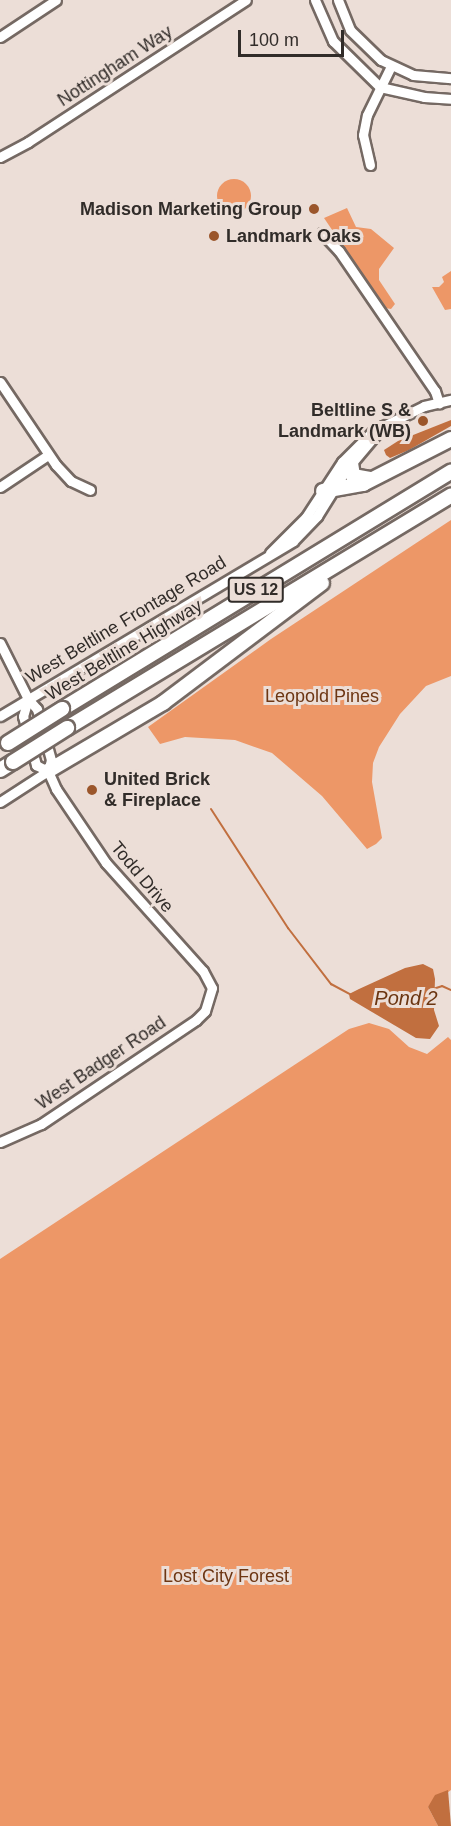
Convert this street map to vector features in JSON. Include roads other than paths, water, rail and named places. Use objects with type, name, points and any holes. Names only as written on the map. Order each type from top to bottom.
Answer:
[{"type":"highway","points":[[329,489],[372,479],[451,440]]},
{"type":"highway","points":[[351,463],[351,473],[357,478],[372,479]]},
{"type":"highway","name":"West Beltline Highway","points":[[4,746],[451,472]]},
{"type":"highway","name":"West Beltline Highway","points":[[0,770],[451,495]]},
{"type":"highway","points":[[48,771],[163,703],[277,615],[417,516]]},
{"type":"street","points":[[0,37],[56,0]]},
{"type":"street","name":"Nottingham Way","points":[[0,157],[28,142],[246,0]]},
{"type":"street","points":[[315,0],[333,41],[380,87],[424,97],[451,99]]},
{"type":"street","points":[[338,0],[350,30],[391,66],[413,75],[451,78]]},
{"type":"street","points":[[370,165],[363,135],[367,115],[391,66]]},
{"type":"street","points":[[322,233],[345,260],[435,391],[439,403]]},
{"type":"street","points":[[0,382],[48,455],[71,481],[90,490]]},
{"type":"street","name":"West Beltline Frontage Road","points":[[0,716],[303,532],[358,444],[383,426],[410,411],[451,400]]},
{"type":"street","name":"West Beltline Frontage Road","points":[[329,489],[383,426]]},
{"type":"street","points":[[0,487],[48,455]]},
{"type":"street","name":"Todd Drive","points":[[0,643],[40,719],[51,760],[48,771]]},
{"type":"street","name":"Todd Drive","points":[[28,699],[23,716],[36,765],[48,771],[106,863],[209,979],[211,999]]},
{"type":"street","points":[[0,802],[48,771]]},
{"type":"street","name":"West Badger Road","points":[[0,1142],[40,1124],[187,1026],[205,1011],[211,999]]},
{"type":"water","points":[[451,420],[451,426],[409,450],[390,458],[386,455],[384,450],[398,441]]},
{"type":"water","name":"Pond 2","points":[[423,964],[433,969],[435,979],[434,1010],[439,1026],[430,1039],[416,1038],[350,999],[349,994],[359,989],[405,968]]},
{"type":"water","points":[[448,1790],[451,1826],[438,1826],[428,1807],[435,1795]]},
{"type":"waterway","points":[[211,809],[288,928],[331,984],[352,995]]},
{"type":"waterway","points":[[433,989],[442,986],[451,990]]},
{"type":"place","name":"Madison Marketing Group","points":[[314,209]]},
{"type":"place","name":"Landmark Oaks","points":[[214,236]]},
{"type":"place","name":"Beltline S & Landmark (WB)","points":[[423,421]]},
{"type":"place","name":"United Brick & Fireplace","points":[[92,790]]},
{"type":"park label","name":"Leopold Pines","points":[[322,696]]},
{"type":"park label","name":"Lost City Forest","points":[[226,1576]]}]
